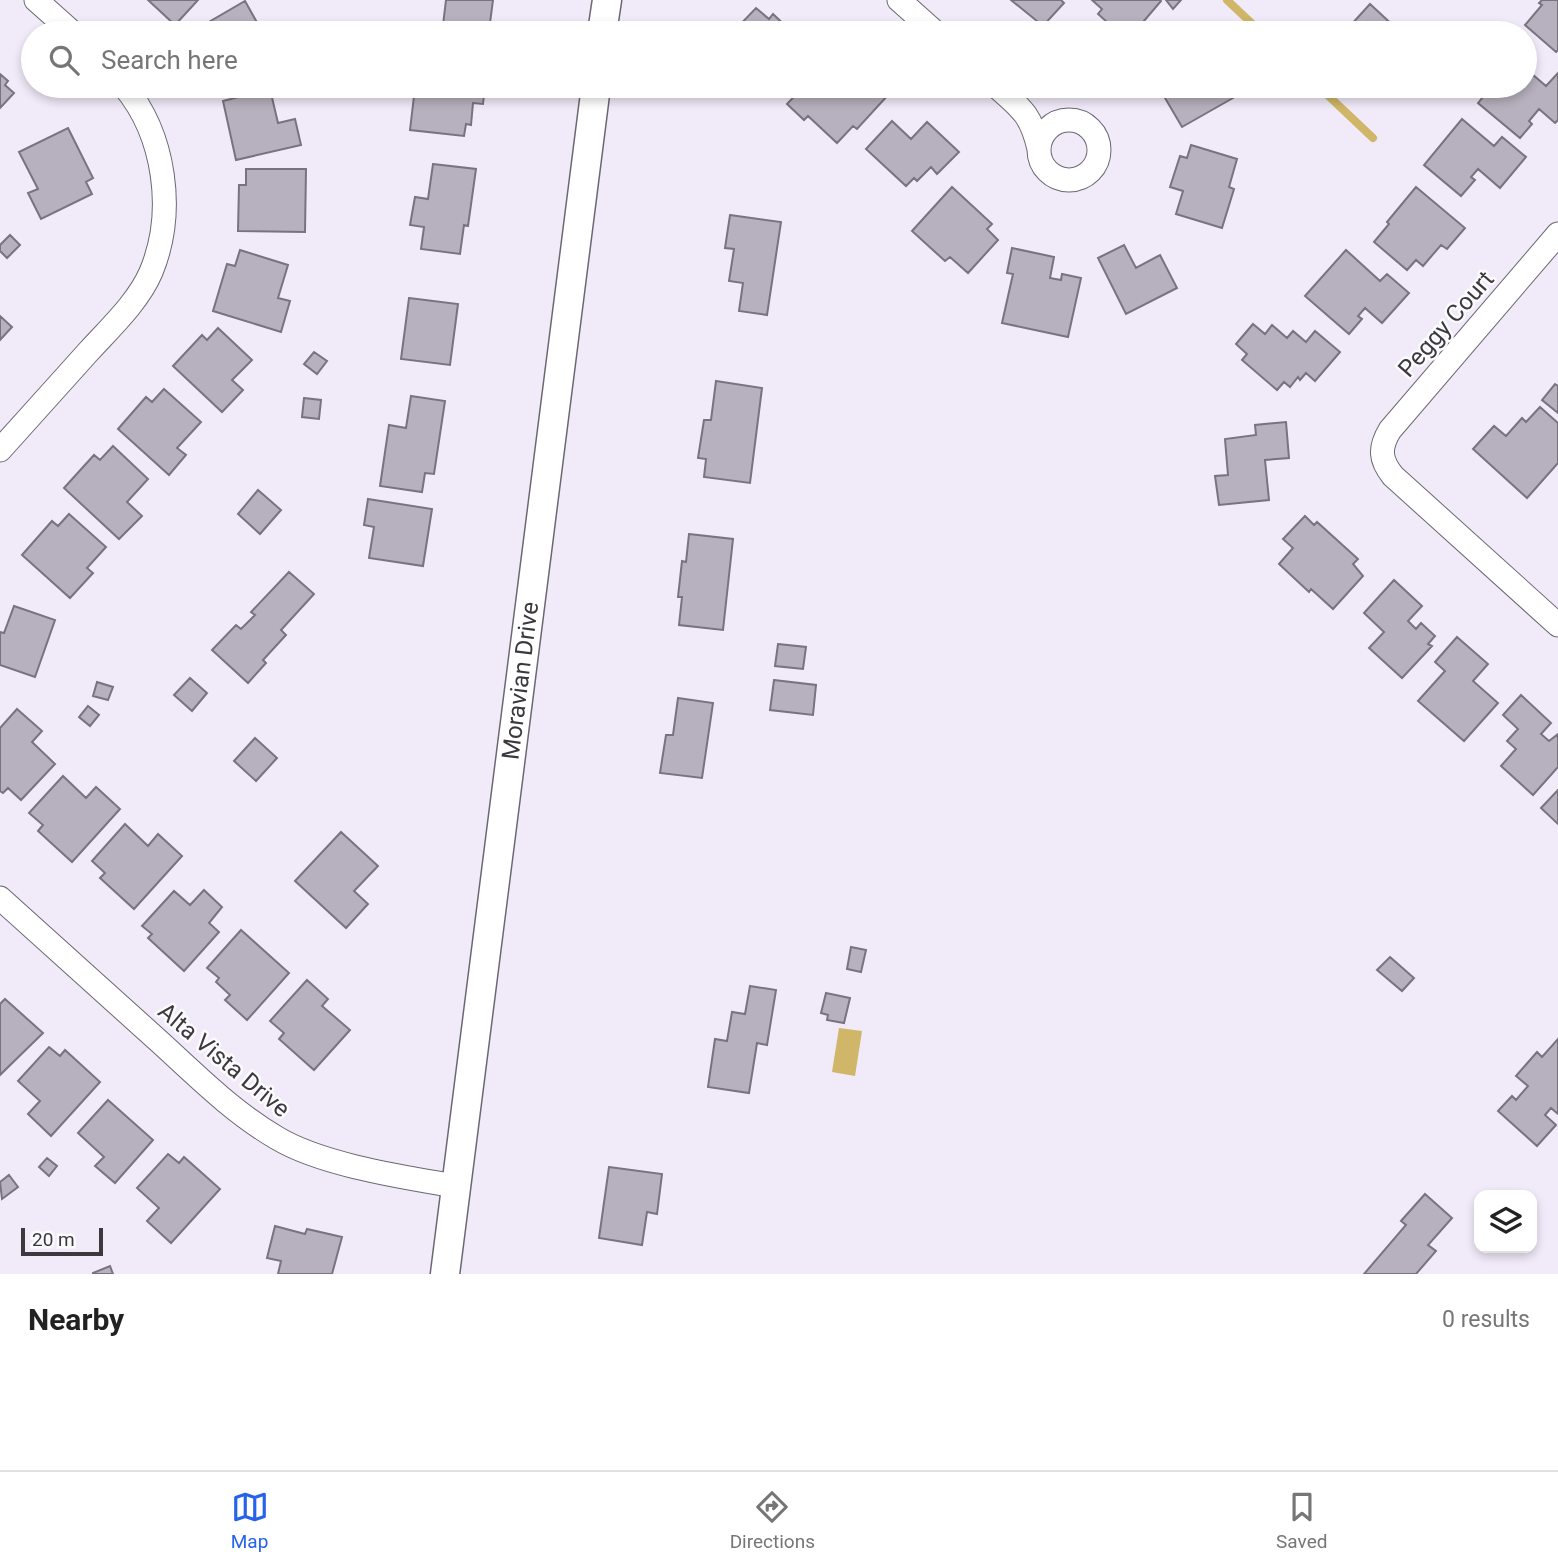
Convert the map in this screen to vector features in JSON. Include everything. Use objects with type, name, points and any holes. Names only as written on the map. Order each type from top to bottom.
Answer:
[{"type":"street","points":[[36,0],[60,21]]},
{"type":"street","points":[[604,21],[607,0]]},
{"type":"street","points":[[899,0],[923,21]]},
{"type":"street","points":[[0,450],[132,303],[150,273],[164,217],[162,169],[151,134],[134,98]]},
{"type":"street","name":"Moravian Drive","points":[[445,1274],[595,98]]},
{"type":"street","points":[[1009,98],[1026,113],[1035,131],[1044,168],[1060,179],[1080,179],[1089,174],[1099,158],[1098,138],[1084,123],[1026,113]]},
{"type":"street","points":[[1039,149],[1046,130],[1064,120]]},
{"type":"street","name":"Peggy Court","points":[[1558,234],[1390,430],[1384,439],[1381,452],[1384,465],[1393,476],[1558,625]]},
{"type":"street","name":"Alta Vista Drive","points":[[0,898],[208,1086],[278,1139],[327,1158],[388,1174],[455,1186]]},
{"type":"shaded area","points":[[839,1028],[862,1031],[855,1076],[832,1072]]},
{"type":"building","points":[[148,0],[198,0],[179,21],[171,21]]},
{"type":"building","points":[[446,0],[493,0],[490,21],[443,21]]},
{"type":"building","points":[[1011,0],[1061,0],[1064,3],[1048,21],[1037,21]]},
{"type":"building","points":[[1092,0],[1161,1],[1144,21],[1106,21],[1098,14],[1102,9]]},
{"type":"building","points":[[1166,0],[1181,0],[1173,9]]},
{"type":"building","points":[[1542,0],[1558,0],[1556,52],[1537,35],[1537,21],[1528,21],[1542,5],[1539,3]]},
{"type":"building","points":[[245,1],[256,21],[211,21]]},
{"type":"building","points":[[1370,4],[1388,21],[1355,21]]},
{"type":"building","points":[[756,8],[769,19],[773,14],[780,21],[744,21]]},
{"type":"building","points":[[1558,73],[1558,120],[1555,123],[1539,109],[1529,121],[1532,124],[1520,138],[1478,103],[1482,98],[1537,98],[1537,78],[1546,86]]},
{"type":"building","points":[[0,74],[8,81],[5,85],[14,93],[0,108]]},
{"type":"building","points":[[235,98],[272,98],[278,123],[295,119],[301,145],[236,160],[223,101]]},
{"type":"building","points":[[414,98],[484,98],[483,104],[473,103],[471,125],[466,124],[464,136],[410,130]]},
{"type":"building","points":[[793,98],[885,98],[857,129],[853,126],[837,143],[808,116],[804,120],[787,104]]},
{"type":"building","points":[[1165,98],[1233,98],[1182,127]]},
{"type":"building","points":[[1462,119],[1494,146],[1502,137],[1526,157],[1500,188],[1478,169],[1471,177],[1475,180],[1461,196],[1424,165]]},
{"type":"building","points":[[892,121],[911,139],[927,122],[959,152],[937,174],[931,167],[917,181],[914,178],[906,186],[866,149]]},
{"type":"building","points":[[68,128],[93,178],[86,182],[92,194],[41,219],[28,193],[38,189],[19,152]]},
{"type":"building","points":[[1191,145],[1237,159],[1229,187],[1234,189],[1222,228],[1176,214],[1183,191],[1170,187],[1180,156],[1187,158]]},
{"type":"building","points":[[433,164],[476,169],[468,226],[464,225],[460,254],[421,249],[424,227],[410,225],[415,197],[428,199]]},
{"type":"building","points":[[246,169],[306,169],[305,232],[238,231],[239,185],[246,185]]},
{"type":"building","points":[[952,187],[992,224],[987,229],[998,240],[968,273],[950,257],[945,261],[912,231]]},
{"type":"building","points":[[1416,187],[1465,228],[1447,249],[1441,245],[1423,266],[1416,260],[1407,270],[1374,242]]},
{"type":"building","points":[[730,215],[781,222],[767,315],[739,311],[743,283],[729,281],[734,249],[725,248]]},
{"type":"building","points":[[10,235],[20,245],[7,258],[0,251],[0,245]]},
{"type":"building","points":[[1124,245],[1136,268],[1160,255],[1177,288],[1126,314],[1098,258]]},
{"type":"building","points":[[1012,248],[1054,257],[1050,278],[1061,280],[1062,274],[1081,278],[1068,337],[1002,323],[1013,274],[1007,273]]},
{"type":"building","points":[[240,250],[288,265],[278,298],[290,301],[281,332],[213,311],[227,264],[235,266]]},
{"type":"building","points":[[1346,250],[1380,281],[1387,274],[1409,293],[1382,323],[1365,308],[1358,316],[1362,319],[1349,334],[1305,296]]},
{"type":"building","points":[[409,298],[458,304],[450,365],[401,359]]},
{"type":"building","points":[[0,316],[12,327],[0,340]]},
{"type":"building","points":[[1253,324],[1265,334],[1272,325],[1287,338],[1293,331],[1306,342],[1315,331],[1340,352],[1315,381],[1306,373],[1300,380],[1298,377],[1290,387],[1284,382],[1277,390],[1242,360],[1247,354],[1236,344]]},
{"type":"building","points":[[218,328],[252,360],[232,380],[243,390],[222,412],[173,366],[202,335],[207,340]]},
{"type":"building","points":[[314,352],[327,361],[317,374],[304,364]]},
{"type":"building","points":[[716,381],[762,388],[750,483],[704,477],[706,459],[698,458],[704,420],[711,420]]},
{"type":"building","points":[[1555,384],[1558,386],[1558,413],[1542,400]]},
{"type":"building","points":[[164,389],[201,422],[177,448],[186,455],[169,475],[118,429],[146,397],[152,402]]},
{"type":"building","points":[[411,396],[445,401],[434,474],[425,473],[422,492],[380,486],[389,425],[406,428]]},
{"type":"building","points":[[304,398],[321,400],[319,419],[302,417]]},
{"type":"building","points":[[1540,407],[1558,423],[1558,463],[1527,498],[1473,449],[1494,426],[1506,436],[1522,418],[1526,422]]},
{"type":"building","points":[[1286,422],[1289,458],[1265,460],[1269,500],[1219,505],[1215,476],[1228,475],[1225,439],[1256,435],[1255,425]]},
{"type":"building","points":[[113,446],[148,479],[127,502],[142,516],[119,539],[64,488],[94,455],[100,460]]},
{"type":"building","points":[[258,490],[281,510],[260,534],[238,514]]},
{"type":"building","points":[[368,499],[432,509],[423,566],[369,558],[374,527],[364,525]]},
{"type":"building","points":[[69,514],[106,547],[87,568],[93,573],[70,598],[22,555],[52,521],[58,526]]},
{"type":"building","points":[[1305,516],[1314,525],[1317,522],[1358,559],[1353,564],[1363,576],[1333,609],[1311,589],[1309,592],[1279,564],[1293,548],[1283,539]]},
{"type":"building","points":[[689,534],[733,539],[723,630],[679,625],[682,597],[678,597],[682,561],[686,562]]},
{"type":"building","points":[[289,572],[314,594],[281,630],[286,635],[263,660],[266,663],[248,683],[212,650],[236,625],[241,629],[255,615],[251,612]]},
{"type":"building","points":[[1394,580],[1422,606],[1408,621],[1416,629],[1421,623],[1435,636],[1428,644],[1432,646],[1402,678],[1369,648],[1384,632],[1364,613]]},
{"type":"building","points":[[14,606],[55,620],[35,677],[0,665],[0,632],[4,633]]},
{"type":"building","points":[[1457,637],[1488,664],[1473,681],[1498,703],[1464,741],[1418,701],[1445,671],[1435,662]]},
{"type":"building","points":[[778,644],[806,647],[803,669],[775,666]]},
{"type":"building","points":[[190,678],[207,693],[192,711],[174,695]]},
{"type":"building","points":[[774,680],[816,685],[813,715],[770,710]]},
{"type":"building","points":[[97,682],[113,687],[108,700],[93,696]]},
{"type":"building","points":[[1521,695],[1551,723],[1541,734],[1549,741],[1558,734],[1558,767],[1533,795],[1501,766],[1516,749],[1507,741],[1518,729],[1503,715]]},
{"type":"building","points":[[678,698],[713,703],[702,778],[660,773],[666,735],[673,735]]},
{"type":"building","points":[[88,706],[99,715],[90,726],[79,717]]},
{"type":"building","points":[[17,709],[42,731],[32,742],[55,764],[21,800],[8,788],[3,793],[0,791],[0,728]]},
{"type":"building","points":[[255,738],[277,758],[256,781],[234,761]]},
{"type":"building","points":[[63,776],[86,798],[96,787],[120,809],[72,862],[38,831],[43,825],[29,813]]},
{"type":"building","points":[[1558,790],[1558,824],[1541,808]]},
{"type":"building","points":[[125,824],[148,846],[158,834],[182,856],[134,909],[100,878],[105,873],[92,861]]},
{"type":"building","points":[[341,832],[378,866],[354,891],[368,904],[346,928],[295,881]]},
{"type":"building","points":[[204,890],[222,907],[209,923],[219,932],[184,971],[148,938],[152,934],[142,926],[174,891],[190,905]]},
{"type":"building","points":[[241,930],[289,973],[247,1020],[225,1000],[230,995],[216,982],[219,978],[207,968]]},
{"type":"building","points":[[851,947],[866,950],[861,972],[847,969]]},
{"type":"building","points":[[1390,957],[1414,978],[1402,991],[1377,970]]},
{"type":"building","points":[[307,980],[328,999],[322,1006],[350,1030],[314,1070],[279,1039],[284,1033],[270,1021]]},
{"type":"building","points":[[750,986],[776,990],[767,1045],[757,1043],[749,1093],[708,1087],[715,1039],[727,1041],[732,1012],[745,1014]]},
{"type":"building","points":[[826,993],[850,998],[844,1023],[827,1020],[828,1015],[821,1013]]},
{"type":"building","points":[[5,999],[43,1033],[0,1075],[0,1004]]},
{"type":"building","points":[[1558,1039],[1558,1114],[1551,1108],[1545,1115],[1556,1125],[1537,1146],[1498,1111],[1512,1096],[1516,1100],[1528,1086],[1516,1076],[1537,1052],[1542,1057]]},
{"type":"building","points":[[49,1047],[60,1056],[65,1050],[100,1082],[51,1136],[28,1114],[40,1101],[18,1081]]},
{"type":"building","points":[[108,1100],[153,1140],[115,1183],[95,1166],[104,1157],[78,1133]]},
{"type":"building","points":[[168,1154],[179,1163],[184,1157],[220,1189],[171,1243],[147,1221],[159,1208],[137,1188]]},
{"type":"building","points":[[47,1158],[57,1166],[49,1176],[39,1167]]},
{"type":"building","points":[[609,1167],[662,1174],[657,1214],[647,1212],[642,1245],[599,1238]]},
{"type":"building","points":[[9,1175],[18,1187],[2,1199],[0,1182]]},
{"type":"building","points":[[1425,1194],[1452,1218],[1428,1245],[1436,1251],[1416,1274],[1364,1274],[1406,1225],[1401,1221]]},
{"type":"building","points":[[275,1226],[305,1234],[307,1229],[342,1237],[332,1274],[278,1274],[281,1261],[267,1258]]},
{"type":"building","points":[[110,1266],[113,1274],[93,1274],[93,1273]]},
{"type":"waterway","points":[[1227,0],[1249,21]]},
{"type":"waterway","points":[[1331,98],[1373,138]]}]
